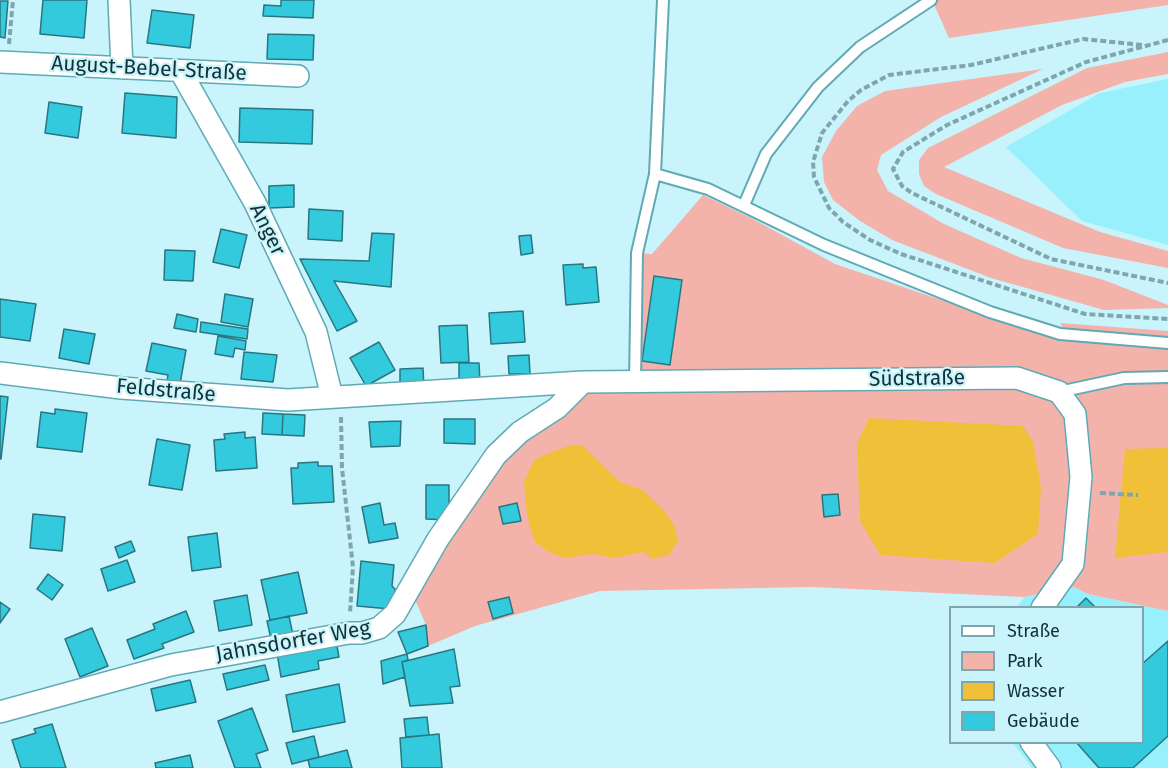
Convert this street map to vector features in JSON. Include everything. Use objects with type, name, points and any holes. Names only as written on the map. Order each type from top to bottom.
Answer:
[{"type":"street","points":[[119,0],[122,68]]},
{"type":"street","name":"August-Bebel-Straße","points":[[3,62],[298,76]]},
{"type":"street","name":"Anger","points":[[181,72],[255,203],[316,332],[332,398]]},
{"type":"street","name":"Feldstraße","points":[[0,373],[190,394],[288,400],[542,384]]},
{"type":"street","name":"Südstraße","points":[[542,384],[1017,378],[1059,392]]},
{"type":"street","name":"Jahnsdorfer Weg","points":[[0,712],[171,664],[349,633],[362,633],[379,628],[395,614],[438,538],[496,455],[520,432],[557,408],[583,382]]},
{"type":"street","points":[[1043,606],[1073,564],[1081,477],[1075,414],[1059,392]]},
{"type":"street","points":[[1032,744],[1050,768]]},
{"type":"lane","points":[[636,382],[637,253],[655,174],[663,0]]},
{"type":"lane","points":[[744,206],[766,154],[818,87],[860,47],[931,0]]},
{"type":"lane","points":[[655,174],[708,189],[824,245],[990,312],[1060,334],[1168,343]]},
{"type":"lane","points":[[1059,392],[1124,378],[1168,377]]},
{"type":"path","points":[[3,62],[13,0]]},
{"type":"path","points":[[1142,45],[1083,39],[971,65],[889,75],[861,90],[848,101],[822,133],[813,162],[814,177],[829,208],[843,222],[870,240],[900,254],[1085,314],[1168,319]]},
{"type":"path","points":[[1168,40],[1142,45],[1086,62],[947,125],[903,152],[893,169],[902,186],[912,193],[1051,259],[1168,283]]},
{"type":"path","points":[[332,398],[341,417],[342,468],[353,567],[349,633]]},
{"type":"path","points":[[1095,493],[1138,495]]},
{"type":"shaded area","points":[[1168,79],[1168,245],[1082,221],[1006,147],[1100,93]]},
{"type":"shaded area","points":[[1074,587],[1088,594],[1168,611],[1168,768],[1032,768],[1014,744],[1144,744],[1144,606],[1018,606],[1024,597]]},
{"type":"green space","points":[[932,0],[1168,0],[1168,5],[949,38]]},
{"type":"green space","points":[[1168,52],[1168,74],[1125,82],[1062,105],[944,167],[1100,232],[1168,251],[1168,268],[1063,248],[936,194],[924,186],[919,174],[919,160],[928,148],[1087,68]]},
{"type":"green space","points":[[1043,69],[941,117],[881,155],[877,170],[888,191],[944,224],[1021,258],[1104,280],[1168,305],[1168,308],[1104,310],[991,278],[892,240],[860,221],[833,200],[824,182],[822,157],[836,131],[857,106],[885,91]]},
{"type":"green space","points":[[703,195],[751,218],[835,264],[1048,336],[1070,339],[1060,323],[1168,331],[1168,611],[1088,594],[1074,587],[1024,597],[812,587],[600,591],[475,626],[428,646],[426,625],[413,595],[505,454],[558,403],[608,388],[638,387],[637,253],[652,254]]},
{"type":"water","points":[[869,418],[1023,426],[1033,442],[1041,487],[1038,534],[995,563],[880,555],[860,521],[857,444]]},
{"type":"water","points":[[570,445],[582,445],[620,482],[643,490],[665,512],[675,527],[678,541],[669,555],[652,559],[644,552],[614,558],[593,554],[565,558],[548,552],[534,541],[527,515],[524,481],[535,459]]},
{"type":"water","points":[[1168,448],[1168,552],[1115,558],[1125,449]]},
{"type":"building","points":[[43,0],[87,0],[84,38],[40,34]]},
{"type":"building","points":[[281,0],[314,0],[313,18],[263,16],[264,5],[281,6]]},
{"type":"building","points":[[0,1],[8,1],[5,38],[0,37]]},
{"type":"building","points":[[152,10],[194,15],[190,48],[147,43]]},
{"type":"building","points":[[268,34],[314,35],[313,60],[267,59]]},
{"type":"building","points":[[125,93],[177,97],[176,138],[122,133]]},
{"type":"building","points":[[49,102],[82,107],[78,138],[45,133]]},
{"type":"building","points":[[240,108],[313,110],[312,144],[239,142]]},
{"type":"building","points":[[294,185],[294,207],[269,208],[269,186]]},
{"type":"building","points":[[309,209],[343,211],[342,241],[308,239]]},
{"type":"building","points":[[221,229],[247,235],[239,268],[213,262]]},
{"type":"building","points":[[372,233],[394,234],[391,287],[334,281],[357,321],[337,331],[300,259],[369,261]]},
{"type":"building","points":[[531,235],[533,253],[521,255],[519,236]]},
{"type":"building","points":[[165,250],[195,251],[193,281],[164,280]]},
{"type":"building","points":[[583,264],[583,268],[596,267],[599,302],[566,305],[563,265]]},
{"type":"building","points":[[654,276],[682,280],[670,365],[642,361]]},
{"type":"building","points":[[225,294],[253,299],[248,327],[221,322]]},
{"type":"building","points":[[0,299],[36,304],[30,341],[0,337]]},
{"type":"building","points":[[523,311],[525,342],[491,344],[489,313]]},
{"type":"building","points":[[177,314],[198,319],[196,332],[174,328]]},
{"type":"building","points":[[201,322],[248,329],[247,339],[200,332]]},
{"type":"building","points":[[467,325],[469,362],[441,363],[439,326]]},
{"type":"building","points":[[64,329],[95,334],[89,364],[59,358]]},
{"type":"building","points":[[218,336],[246,341],[245,350],[235,348],[233,357],[215,354]]},
{"type":"building","points":[[379,342],[395,370],[366,386],[350,358]]},
{"type":"building","points":[[152,343],[186,350],[180,384],[167,381],[168,375],[146,371]]},
{"type":"building","points":[[244,352],[277,355],[273,382],[241,379]]},
{"type":"building","points":[[529,355],[530,374],[509,374],[508,356]]},
{"type":"building","points":[[459,363],[479,363],[480,382],[459,383]]},
{"type":"building","points":[[423,368],[424,388],[400,389],[400,369]]},
{"type":"building","points":[[0,396],[8,397],[1,459],[0,459]]},
{"type":"building","points":[[55,409],[87,413],[82,452],[37,447],[41,412],[55,414]]},
{"type":"building","points":[[263,413],[283,414],[282,435],[262,434]]},
{"type":"building","points":[[283,414],[305,415],[304,436],[282,435]]},
{"type":"building","points":[[444,419],[475,419],[475,444],[444,443]]},
{"type":"building","points":[[401,421],[400,446],[371,447],[369,422]]},
{"type":"building","points":[[245,432],[245,438],[255,437],[257,468],[216,471],[214,440],[225,439],[224,434]]},
{"type":"building","points":[[157,439],[190,445],[182,490],[149,485]]},
{"type":"building","points":[[318,462],[318,466],[332,466],[334,502],[293,504],[291,468],[298,468],[298,463]]},
{"type":"building","points":[[426,485],[449,485],[449,520],[426,519]]},
{"type":"building","points":[[838,494],[840,515],[824,517],[822,495]]},
{"type":"building","points":[[380,503],[384,525],[395,523],[398,538],[369,543],[362,507]]},
{"type":"building","points":[[517,503],[521,521],[503,524],[499,507]]},
{"type":"building","points":[[33,514],[65,517],[62,551],[30,548]]},
{"type":"building","points":[[217,533],[221,567],[192,571],[188,537]]},
{"type":"building","points":[[131,541],[135,551],[119,558],[115,547]]},
{"type":"building","points":[[127,560],[135,582],[108,591],[101,569]]},
{"type":"building","points":[[361,561],[394,565],[392,586],[395,589],[395,599],[390,601],[390,609],[357,606]]},
{"type":"building","points":[[298,572],[307,613],[270,620],[261,580]]},
{"type":"building","points":[[48,574],[63,585],[52,600],[37,589]]},
{"type":"building","points":[[247,595],[252,625],[219,631],[214,601]]},
{"type":"building","points":[[509,597],[513,613],[493,619],[488,602]]},
{"type":"building","points":[[1086,598],[1094,606],[1078,606]]},
{"type":"building","points":[[0,602],[10,609],[0,623]]},
{"type":"building","points":[[186,611],[194,632],[162,644],[164,648],[134,659],[127,640],[155,629],[153,624]]},
{"type":"building","points":[[289,616],[293,635],[271,639],[267,621]]},
{"type":"building","points":[[426,625],[428,646],[407,654],[398,632]]},
{"type":"building","points":[[92,628],[108,666],[80,677],[65,639]]},
{"type":"building","points":[[336,641],[339,657],[318,661],[319,669],[281,677],[277,653]]},
{"type":"building","points":[[1168,641],[1168,736],[1133,768],[1099,768],[1078,744],[1144,744],[1144,662]]},
{"type":"building","points":[[454,649],[460,686],[450,687],[453,703],[410,706],[402,662]]},
{"type":"building","points":[[407,654],[408,660],[402,662],[405,677],[383,684],[381,661]]},
{"type":"building","points":[[265,665],[269,680],[227,690],[223,674]]},
{"type":"building","points":[[190,680],[196,702],[156,711],[151,689]]},
{"type":"building","points":[[339,684],[345,722],[293,732],[286,695]]},
{"type":"building","points":[[252,708],[268,750],[256,754],[261,768],[235,768],[218,721]]},
{"type":"building","points":[[427,717],[429,735],[406,737],[404,719]]},
{"type":"building","points":[[52,724],[66,768],[21,768],[12,740],[36,733],[34,729]]},
{"type":"building","points":[[439,734],[442,768],[402,768],[400,738]]},
{"type":"building","points":[[314,736],[319,757],[292,764],[286,743]]},
{"type":"building","points":[[347,750],[352,768],[310,768],[308,760]]},
{"type":"building","points":[[190,755],[193,768],[156,768],[155,763]]}]
